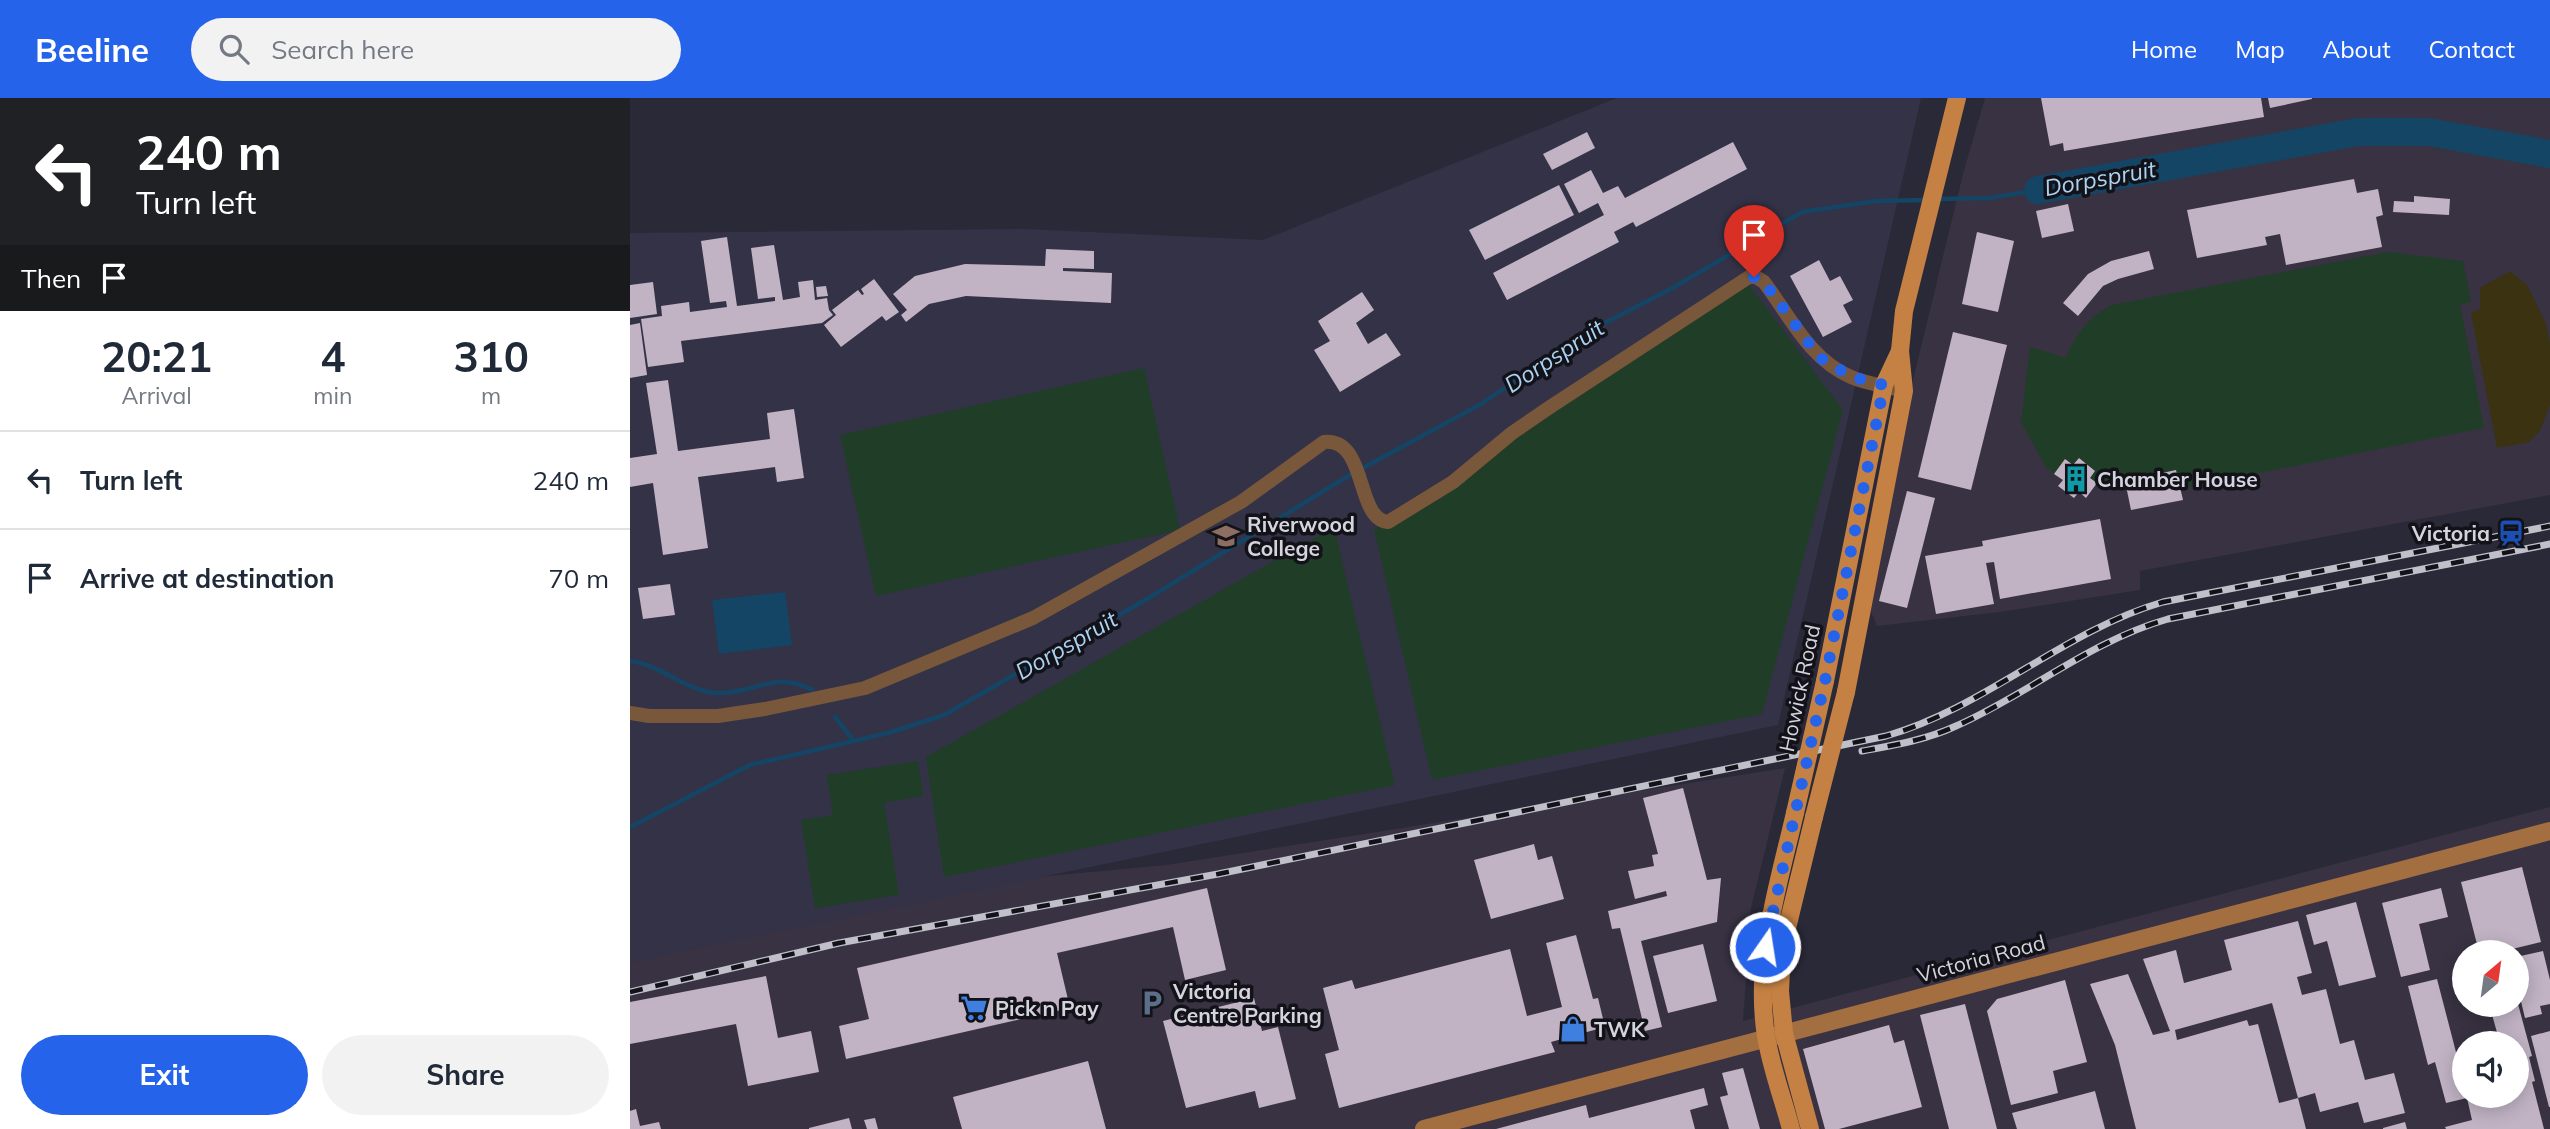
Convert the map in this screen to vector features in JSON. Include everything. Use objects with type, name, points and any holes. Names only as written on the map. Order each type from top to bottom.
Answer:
[{"type":"main road","name":"Howick Road","points":[[1775,1035],[1782,949],[1846,692],[1904,391],[1900,351],[1904,311],[1957,98]]},
{"type":"main road","name":"Howick Road","points":[[1775,1035],[1762,992],[1765,947],[1825,681],[1884,385],[1900,351]]},
{"type":"main road","name":"Victoria Road","points":[[1424,1129],[2550,831]]},
{"type":"main road","points":[[1775,1035],[1791,1129]]},
{"type":"main road","points":[[1775,1035],[1810,1129]]},
{"type":"street","points":[[630,713],[649,716],[719,716],[864,688],[1033,618],[1241,502],[1324,442],[1334,443],[1349,454],[1374,517],[1388,522],[1453,482],[1512,433],[1550,407],[1749,277],[1759,278],[1764,282],[1819,357],[1852,377],[1904,391]]},
{"type":"shaded area","name":"Riverwood College","points":[[1617,98],[1921,98],[1778,725],[630,962],[630,233],[1025,229],[1263,240]]},
{"type":"shaded area","points":[[1985,98],[2550,98],[2550,495],[2140,571],[2140,590],[2000,612],[1877,626],[1862,590],[1964,170]]},
{"type":"shaded area","points":[[1785,768],[1751,908],[1743,1021],[2550,807],[2550,1129],[630,1129],[630,915],[1166,865]]},
{"type":"green space","points":[[2388,252],[2463,261],[2471,302],[2460,305],[2484,428],[2180,489],[2176,470],[2125,481],[2097,483],[2090,478],[2095,471],[2079,458],[2073,465],[2065,459],[2054,474],[2045,466],[2021,422],[2030,347],[2066,358],[2084,327],[2111,305]]},
{"type":"green space","points":[[1749,285],[1843,410],[1762,714],[1432,780],[1374,529]]},
{"type":"green space","points":[[1144,368],[1180,530],[876,596],[840,435]]},
{"type":"green space","points":[[1334,527],[1395,785],[944,877],[926,757]]},
{"type":"green space","points":[[918,761],[923,796],[884,803],[899,895],[815,908],[801,820],[833,815],[827,775]]},
{"type":"sand","points":[[2510,271],[2527,285],[2546,324],[2550,344],[2550,405],[2540,431],[2529,442],[2497,448],[2471,313],[2480,309],[2480,288]]},
{"type":"water","points":[[785,592],[792,645],[719,654],[712,600]]},
{"type":"building","points":[[2041,98],[2261,98],[2264,117],[2064,151],[2063,143],[2050,146]]},
{"type":"building","points":[[2268,98],[2312,98],[2312,99],[2270,108]]},
{"type":"building","points":[[1587,132],[1595,148],[1552,170],[1543,154]]},
{"type":"building","points":[[1733,142],[1747,169],[1636,227],[1633,222],[1614,232],[1619,242],[1507,300],[1493,273],[1604,215],[1598,203],[1579,213],[1564,184],[1591,170],[1603,193],[1618,186],[1625,198]]},
{"type":"building","points":[[2354,179],[2357,193],[2378,189],[2383,215],[2376,217],[2382,247],[2286,265],[2280,234],[2265,237],[2267,245],[2197,258],[2187,210]]},
{"type":"building","points":[[1559,185],[1574,215],[1485,260],[1469,230]]},
{"type":"building","points":[[2414,196],[2450,199],[2449,215],[2393,212],[2394,201],[2414,202]]},
{"type":"building","points":[[2068,204],[2074,231],[2042,238],[2036,211]]},
{"type":"building","points":[[1977,232],[2014,241],[1998,312],[1962,304]]},
{"type":"building","points":[[727,237],[737,306],[775,301],[775,297],[758,299],[751,248],[774,245],[783,300],[800,297],[798,282],[813,280],[815,300],[827,298],[829,310],[833,315],[822,323],[681,341],[684,362],[648,367],[641,319],[662,316],[661,306],[689,302],[690,312],[727,307],[726,301],[710,303],[701,241]]},
{"type":"building","points":[[1046,249],[1094,251],[1094,269],[1063,268],[1063,271],[1112,273],[1111,303],[966,296],[929,304],[906,322],[901,315],[907,310],[893,294],[915,276],[965,264],[1045,266]]},
{"type":"building","points":[[2149,251],[2154,269],[2103,286],[2078,316],[2063,303],[2088,274],[2111,261]]},
{"type":"building","points":[[1819,260],[1830,281],[1840,276],[1853,300],[1843,305],[1852,322],[1823,337],[1790,276]]},
{"type":"building","points":[[874,279],[899,312],[886,321],[882,316],[841,347],[824,325],[836,315],[832,310],[858,290],[864,294],[861,289]]},
{"type":"building","points":[[653,282],[657,314],[630,318],[630,285]]},
{"type":"building","points":[[826,286],[828,296],[817,297],[816,287]]},
{"type":"building","points":[[1362,292],[1374,310],[1356,323],[1368,344],[1386,333],[1401,355],[1340,392],[1314,350],[1330,341],[1318,321]]},
{"type":"building","points":[[640,323],[647,375],[630,378],[630,325]]},
{"type":"building","points":[[1953,332],[2007,345],[1971,490],[1918,477]]},
{"type":"building","points":[[668,380],[678,451],[770,439],[767,413],[794,409],[804,478],[777,482],[775,467],[698,477],[708,548],[663,555],[653,483],[630,487],[630,458],[657,454],[646,383]]},
{"type":"building","name":"Chamber House","points":[[2079,458],[2095,471],[2090,478],[2097,483],[2086,498],[2079,492],[2074,498],[2058,486],[2063,480],[2054,474],[2065,459],[2073,465]]},
{"type":"building","points":[[2176,470],[2183,500],[2131,510],[2125,481]]},
{"type":"building","points":[[1907,491],[1935,498],[1907,608],[1879,601]]},
{"type":"building","points":[[2100,519],[2111,579],[2000,599],[1994,562],[1986,563],[1994,604],[1936,614],[1925,556],[1983,546],[1982,541]]},
{"type":"building","points":[[670,584],[675,615],[643,619],[638,588]]},
{"type":"building","points":[[1683,788],[1707,880],[1721,878],[1717,922],[1641,941],[1662,1027],[1645,1031],[1620,928],[1612,929],[1608,911],[1667,896],[1666,891],[1635,899],[1628,871],[1654,866],[1652,855],[1658,854],[1643,798]]},
{"type":"building","points":[[1534,844],[1538,860],[1552,856],[1564,899],[1491,919],[1474,860]]},
{"type":"building","points":[[2522,867],[2541,942],[2529,945],[2529,940],[2476,940],[2461,882]]},
{"type":"building","points":[[1207,888],[1226,970],[1185,980],[1173,927],[1057,953],[1070,1008],[846,1059],[839,1026],[869,1019],[857,968]]},
{"type":"building","points":[[2441,888],[2448,917],[2419,924],[2430,970],[2401,977],[2382,903]]},
{"type":"building","points":[[2356,902],[2376,977],[2339,986],[2327,941],[2314,945],[2306,915]]},
{"type":"building","points":[[2298,921],[2312,973],[2297,977],[2302,995],[2326,989],[2340,1044],[2354,1040],[2365,1080],[2394,1073],[2405,1113],[2364,1123],[2358,1102],[2320,1112],[2315,1093],[2298,1098],[2306,1129],[2136,1129],[2115,1045],[2090,984],[2128,974],[2153,1035],[2170,1031],[2143,959],[2176,950],[2184,983],[2232,970],[2224,940]],"holes":[[[2272,1003],[2298,1098],[2279,1103],[2258,1024],[2249,1026],[2247,1020],[2177,1040],[2175,1030]]]},
{"type":"building","points":[[1576,935],[1593,999],[1598,998],[1605,1027],[1551,1042],[1555,1052],[1339,1108],[1325,1054],[1339,1050],[1323,988],[1352,980],[1355,989],[1510,949],[1527,1016],[1562,1007],[1546,943]]},
{"type":"building","points":[[1703,944],[1717,1001],[1668,1013],[1653,956]]},
{"type":"building","points":[[2543,951],[2550,980],[2550,1004],[2540,1006],[2542,1014],[2525,1018],[2529,1017],[2529,954]]},
{"type":"building","points":[[766,976],[778,1038],[811,1031],[819,1072],[748,1086],[736,1024],[630,1044],[630,1002]]},
{"type":"building","points":[[2437,979],[2452,1037],[2452,1102],[2446,1103],[2435,1062],[2428,1065],[2408,986]]},
{"type":"building","points":[[2065,980],[2087,1062],[2053,1071],[2058,1093],[2011,1105],[1987,1011],[1997,999]]},
{"type":"building","points":[[1254,998],[1262,1031],[1278,1027],[1296,1099],[1259,1108],[1255,1091],[1186,1108],[1163,1021]]},
{"type":"building","points":[[1965,1004],[1997,1129],[1949,1129],[1920,1015]]},
{"type":"building","points":[[2493,1017],[2522,1017],[2525,1031],[2497,1031]]},
{"type":"building","points":[[1889,1025],[1894,1043],[1904,1040],[1922,1107],[1839,1129],[1825,1129],[1803,1049]]},
{"type":"building","points":[[2550,1031],[2550,1107],[2549,1107],[2531,1036]]},
{"type":"building","points":[[2529,1057],[2535,1081],[2532,1082],[2544,1129],[2445,1127],[2472,1120],[2469,1108],[2529,1108]]},
{"type":"building","points":[[1088,1061],[1106,1129],[962,1129],[953,1097]]},
{"type":"building","points":[[1743,1068],[1760,1129],[1729,1129],[1720,1097],[1728,1095],[1722,1073]]},
{"type":"building","points":[[1704,1088],[1708,1105],[1690,1110],[1695,1129],[1496,1129],[1586,1105],[1589,1118]]},
{"type":"building","points":[[2095,1091],[2105,1129],[2017,1129],[2012,1113]]},
{"type":"building","points":[[636,1109],[640,1126],[659,1122],[661,1129],[630,1129],[630,1111]]},
{"type":"building","points":[[849,1118],[852,1129],[809,1129],[809,1128]]},
{"type":"building","points":[[875,1118],[878,1129],[867,1129],[864,1120]]},
{"type":"building","points":[[2405,1122],[2407,1129],[2383,1129],[2383,1128]]},
{"type":"waterway","name":"Dorpspruit","points":[[2038,190],[2358,132],[2429,132],[2550,154]]},
{"type":"waterway","name":"Dorpspruit","points":[[1938,199],[1989,198],[2038,190]]},
{"type":"waterway","name":"Dorpspruit","points":[[1361,469],[1481,404],[1587,332],[1669,290],[1802,212],[1876,201],[1926,200]]},
{"type":"waterway","name":"Dorpspruit","points":[[630,827],[750,765],[888,733],[944,715],[1147,599],[1353,473]]},
{"type":"waterway","points":[[630,661],[652,667],[695,688],[717,693],[776,682],[799,684],[812,690]]},
{"type":"waterway","points":[[835,717],[854,741]]},
{"type":"railway","points":[[630,992],[839,943],[1218,874],[1886,736],[1957,707],[2091,631],[2163,602],[2550,526]]},
{"type":"railway","points":[[1862,751],[1945,731],[2009,699],[2112,640],[2168,619],[2550,544]]},
{"type":"place","name":"Chamber House","points":[[2076,479]]},
{"type":"place","name":"Victoria","points":[[2511,533]]},
{"type":"place","name":"Riverwood College","points":[[1226,536]]},
{"type":"place","name":"Victoria Centre Parking","points":[[1152,1003]]},
{"type":"place","name":"Pick n Pay","points":[[974,1008]]},
{"type":"place","name":"TWK","points":[[1573,1029]]},
{"type":"route","points":[[1754,277],[1764,282],[1819,357],[1852,377],[1884,385],[1825,681],[1765,947]]}]
